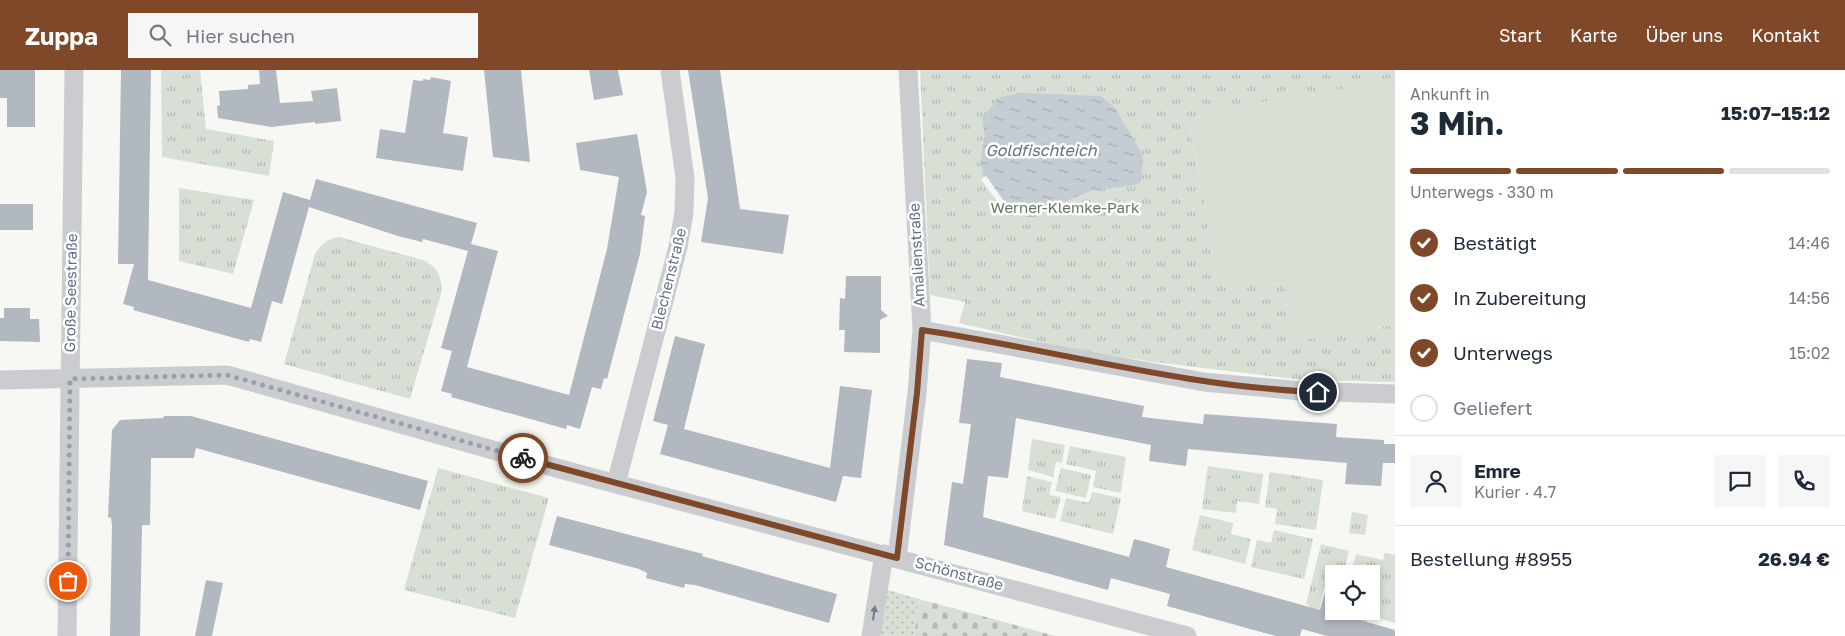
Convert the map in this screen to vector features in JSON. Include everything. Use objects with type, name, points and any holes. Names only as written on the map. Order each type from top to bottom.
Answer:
[{"type":"street","name":"Große Seestraße","points":[[67,636],[74,70]]},
{"type":"street","name":"Blechenstraße","points":[[616,484],[678,247],[684,213],[685,178],[670,70]]},
{"type":"street","name":"Amalienstraße","points":[[871,636],[890,556],[917,393],[922,330],[908,70]]},
{"type":"street","points":[[922,330],[1204,382],[1300,391],[1395,394]]},
{"type":"street","name":"Schönstraße","points":[[0,380],[227,375],[616,484],[1187,636]]},
{"type":"green space","points":[[161,70],[200,70],[206,129],[274,141],[269,176],[162,157]]},
{"type":"green space","name":"Werner-Klemke-Park","points":[[920,70],[1395,70],[1395,80],[1190,131],[1206,210],[1215,280],[1284,284],[1294,341],[1395,325],[1395,382],[1303,380],[1154,362],[1075,350],[959,323],[965,302],[930,295]]},
{"type":"green space","points":[[1395,80],[1395,325],[1294,342],[1284,284],[1215,281],[1206,210],[1190,130],[1201,112]]},
{"type":"green space","points":[[179,188],[254,200],[233,274],[179,261]]},
{"type":"green space","points":[[1069,191],[1066,201],[1061,208],[1047,216],[1039,218],[1030,217],[1012,212],[1012,209]]},
{"type":"green space","points":[[339,237],[423,260],[436,270],[440,278],[441,294],[410,399],[284,364],[315,254],[325,242]]},
{"type":"green space","points":[[1032,439],[1065,445],[1062,463],[1056,462],[1053,477],[1028,470]]},
{"type":"green space","points":[[1070,446],[1126,457],[1121,493],[1093,487],[1096,471],[1066,464]]},
{"type":"green space","points":[[1208,466],[1263,474],[1259,504],[1237,501],[1236,513],[1202,509]]},
{"type":"green space","points":[[438,468],[549,498],[515,618],[404,590]]},
{"type":"green space","points":[[1061,468],[1091,475],[1086,498],[1055,491]]},
{"type":"green space","points":[[1270,472],[1323,480],[1316,530],[1275,524],[1277,509],[1265,507]]},
{"type":"green space","points":[[1027,476],[1052,482],[1049,495],[1061,497],[1055,519],[1022,511]]},
{"type":"green space","points":[[1092,492],[1121,498],[1113,534],[1060,521],[1066,498],[1089,503]]},
{"type":"green space","points":[[1352,512],[1368,515],[1365,535],[1349,533]]},
{"type":"green space","points":[[1200,515],[1233,523],[1231,534],[1251,539],[1245,564],[1192,550]]},
{"type":"green space","points":[[1274,530],[1313,539],[1304,579],[1251,567],[1257,540],[1271,543]]},
{"type":"green space","points":[[1321,544],[1349,551],[1345,565],[1325,565],[1325,588],[1319,610],[1309,608],[1309,605],[1306,604]]},
{"type":"green space","points":[[1385,553],[1395,555],[1395,623],[1380,618],[1380,565],[1353,565],[1356,554],[1383,560]]},
{"type":"green space","points":[[888,590],[919,599],[914,636],[880,636]]},
{"type":"green space","points":[[919,599],[1056,636],[914,636]]},
{"type":"water","name":"Goldfischteich","points":[[1020,93],[1101,96],[1115,108],[1143,155],[1141,182],[1135,185],[1091,191],[1032,215],[1008,209],[983,176],[981,154],[985,138],[982,118],[1000,97]]},
{"type":"pier","points":[[986,176],[1006,204],[1002,208],[981,179]]},
{"type":"building","points":[[0,70],[35,70],[35,127],[7,127],[7,98],[0,98]]},
{"type":"building","points":[[121,70],[151,70],[148,280],[251,308],[283,192],[310,200],[316,179],[477,223],[471,244],[498,251],[467,367],[569,395],[607,249],[619,177],[580,170],[576,143],[637,134],[647,192],[641,215],[645,216],[640,254],[607,379],[604,378],[601,389],[592,387],[580,429],[567,425],[566,429],[451,397],[452,394],[441,391],[452,351],[441,348],[468,251],[423,239],[422,242],[398,236],[309,207],[282,304],[272,301],[261,342],[250,339],[249,342],[133,310],[134,307],[123,304],[134,264],[118,264]]},
{"type":"building","points":[[259,70],[276,70],[280,103],[313,101],[311,91],[337,88],[341,121],[271,127],[218,118],[217,106],[220,105],[219,91],[248,89],[248,85],[260,84]]},
{"type":"building","points":[[484,70],[521,70],[530,162],[493,157]]},
{"type":"building","points":[[589,70],[618,70],[623,95],[594,100]]},
{"type":"building","points":[[688,70],[720,70],[740,209],[789,215],[783,254],[701,242],[708,198]]},
{"type":"building","points":[[431,77],[451,81],[443,133],[468,137],[463,171],[376,158],[380,129],[405,133],[413,80],[430,80]]},
{"type":"building","points":[[0,204],[33,204],[33,230],[0,230]]},
{"type":"building","points":[[846,276],[881,276],[881,310],[888,316],[880,320],[880,353],[844,352],[845,330],[839,330],[840,298],[845,299]]},
{"type":"building","points":[[4,308],[30,308],[30,319],[39,319],[40,342],[0,341],[0,318],[4,318]]},
{"type":"building","points":[[675,336],[705,344],[684,429],[830,468],[840,386],[872,390],[861,478],[843,476],[836,502],[660,454],[668,425],[653,421]]},
{"type":"building","points":[[967,359],[1002,363],[1000,377],[1144,406],[1142,417],[1203,424],[1204,414],[1337,424],[1336,437],[1384,440],[1384,444],[1395,444],[1395,463],[1383,463],[1381,486],[1345,484],[1347,463],[1188,449],[1186,466],[1149,461],[1151,445],[1016,418],[1008,478],[988,476],[983,517],[1129,557],[1134,539],[1146,542],[1170,549],[1166,567],[1320,610],[1325,592],[1325,620],[1360,620],[1395,630],[1395,636],[1327,636],[1302,629],[1300,636],[1276,636],[1167,606],[1170,594],[1111,578],[1108,590],[944,545],[952,482],[963,484],[971,424],[959,423]]},
{"type":"building","points":[[164,416],[191,416],[428,481],[420,510],[196,448],[194,458],[151,458],[150,525],[142,525],[140,636],[110,636],[112,525],[111,518],[108,517],[112,430],[120,420],[163,418]]},
{"type":"building","points":[[557,516],[703,554],[702,556],[837,594],[829,623],[695,585],[685,584],[684,588],[646,578],[647,573],[639,569],[549,545]]},
{"type":"building","points":[[206,580],[223,583],[212,636],[195,636]]},
{"type":"way so far","points":[[68,581],[70,379],[164,375],[227,375],[523,458]]},
{"type":"route","points":[[523,458],[897,558],[917,393],[922,330],[1204,382],[1318,392]]}]
